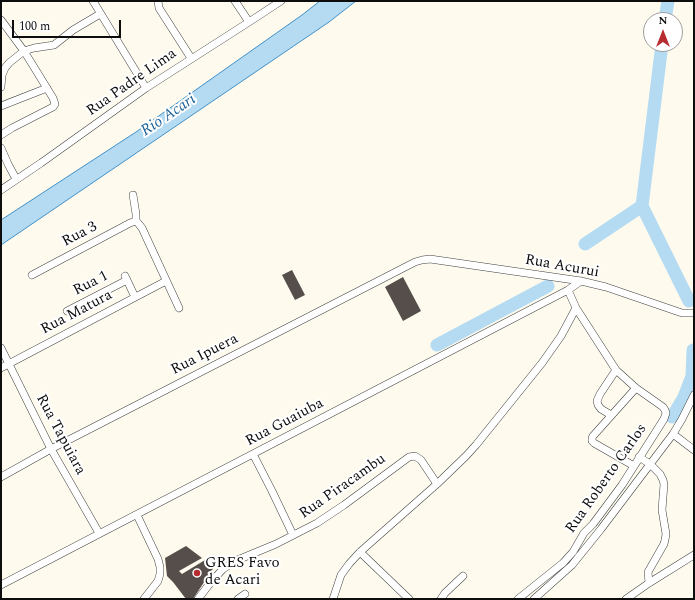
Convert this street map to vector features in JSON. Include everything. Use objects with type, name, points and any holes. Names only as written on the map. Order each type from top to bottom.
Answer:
[{"type":"street","points":[[94,1],[100,14],[146,88]]},
{"type":"street","points":[[158,1],[160,8],[191,58]]},
{"type":"street","points":[[235,1],[249,22]]},
{"type":"street","name":"Rua Padre Lima","points":[[1,190],[146,88],[281,1]]},
{"type":"street","points":[[1,87],[2,75],[5,68],[24,51],[54,44],[73,30],[100,14]]},
{"type":"street","points":[[1,20],[24,51],[54,102],[54,106],[1,135]]},
{"type":"street","points":[[1,106],[47,88]]},
{"type":"street","points":[[1,148],[16,179]]},
{"type":"street","points":[[133,195],[138,223],[142,228],[179,308]]},
{"type":"street","name":"Rua 3","points":[[32,274],[130,223],[138,223]]},
{"type":"street","name":"Rua Acurui","points":[[422,260],[430,259],[581,281],[682,313],[694,313]]},
{"type":"street","name":"Rua Ipuera","points":[[1,477],[51,449],[415,262],[422,260]]},
{"type":"street","name":"Rua 1","points":[[67,311],[126,278],[135,297]]},
{"type":"street","name":"Rua Matura","points":[[1,368],[166,281]]},
{"type":"street","name":"Rua Guaiuba","points":[[1,585],[568,290],[581,281]]},
{"type":"street","name":"Rua Roberto Carlos","points":[[518,599],[563,563],[573,552],[584,533],[594,524],[622,485],[664,419],[666,413],[663,407],[636,388],[616,370],[576,308],[568,290]]},
{"type":"street","points":[[333,599],[341,575],[360,552],[437,484],[476,445],[533,376],[561,336],[576,308]]},
{"type":"street","name":"Rua Tapuiara","points":[[1,348],[51,449],[99,534]]},
{"type":"street","points":[[611,415],[602,409],[598,405],[597,401],[616,370]]},
{"type":"street","points":[[634,466],[594,444],[592,441],[593,436],[636,388]]},
{"type":"street","points":[[533,587],[537,596],[572,565],[673,434],[694,395]]},
{"type":"street","points":[[673,434],[694,450]]},
{"type":"street","points":[[253,454],[293,535]]},
{"type":"street","name":"Rua Piracambu","points":[[198,599],[223,569],[235,560],[276,544],[317,523],[409,457],[415,456],[421,460],[437,484]]},
{"type":"street","points":[[640,457],[660,474],[663,480],[664,490],[662,510],[666,534],[664,544],[648,572],[649,583]]},
{"type":"street","points":[[137,515],[160,566],[158,581],[144,599]]},
{"type":"street","points":[[360,552],[409,599]]},
{"type":"street","points":[[626,599],[694,555]]},
{"type":"street","points":[[441,599],[445,593],[463,576]]},
{"type":"street","points":[[238,599],[245,594]]},
{"type":"water","name":"Rio Acari","points":[[320,1],[356,1],[329,22],[1,245],[1,220],[136,132]]},
{"type":"building","points":[[292,270],[305,295],[295,300],[282,275]]},
{"type":"building","points":[[403,277],[421,311],[403,321],[385,287]]},
{"type":"building","name":"GRES Favo de Acari","points":[[186,546],[202,558],[179,571],[182,574],[205,560],[214,567],[193,599],[186,599],[167,576],[165,558]]},
{"type":"waterway","points":[[666,12],[668,1]]},
{"type":"waterway","points":[[661,52],[642,206],[689,301]]},
{"type":"waterway","points":[[585,244],[642,206]]},
{"type":"waterway","points":[[437,345],[548,286]]},
{"type":"waterway","points":[[672,417],[684,397],[692,376],[693,350]]},
{"type":"place","name":"GRES Favo de Acari","points":[[197,573]]}]
